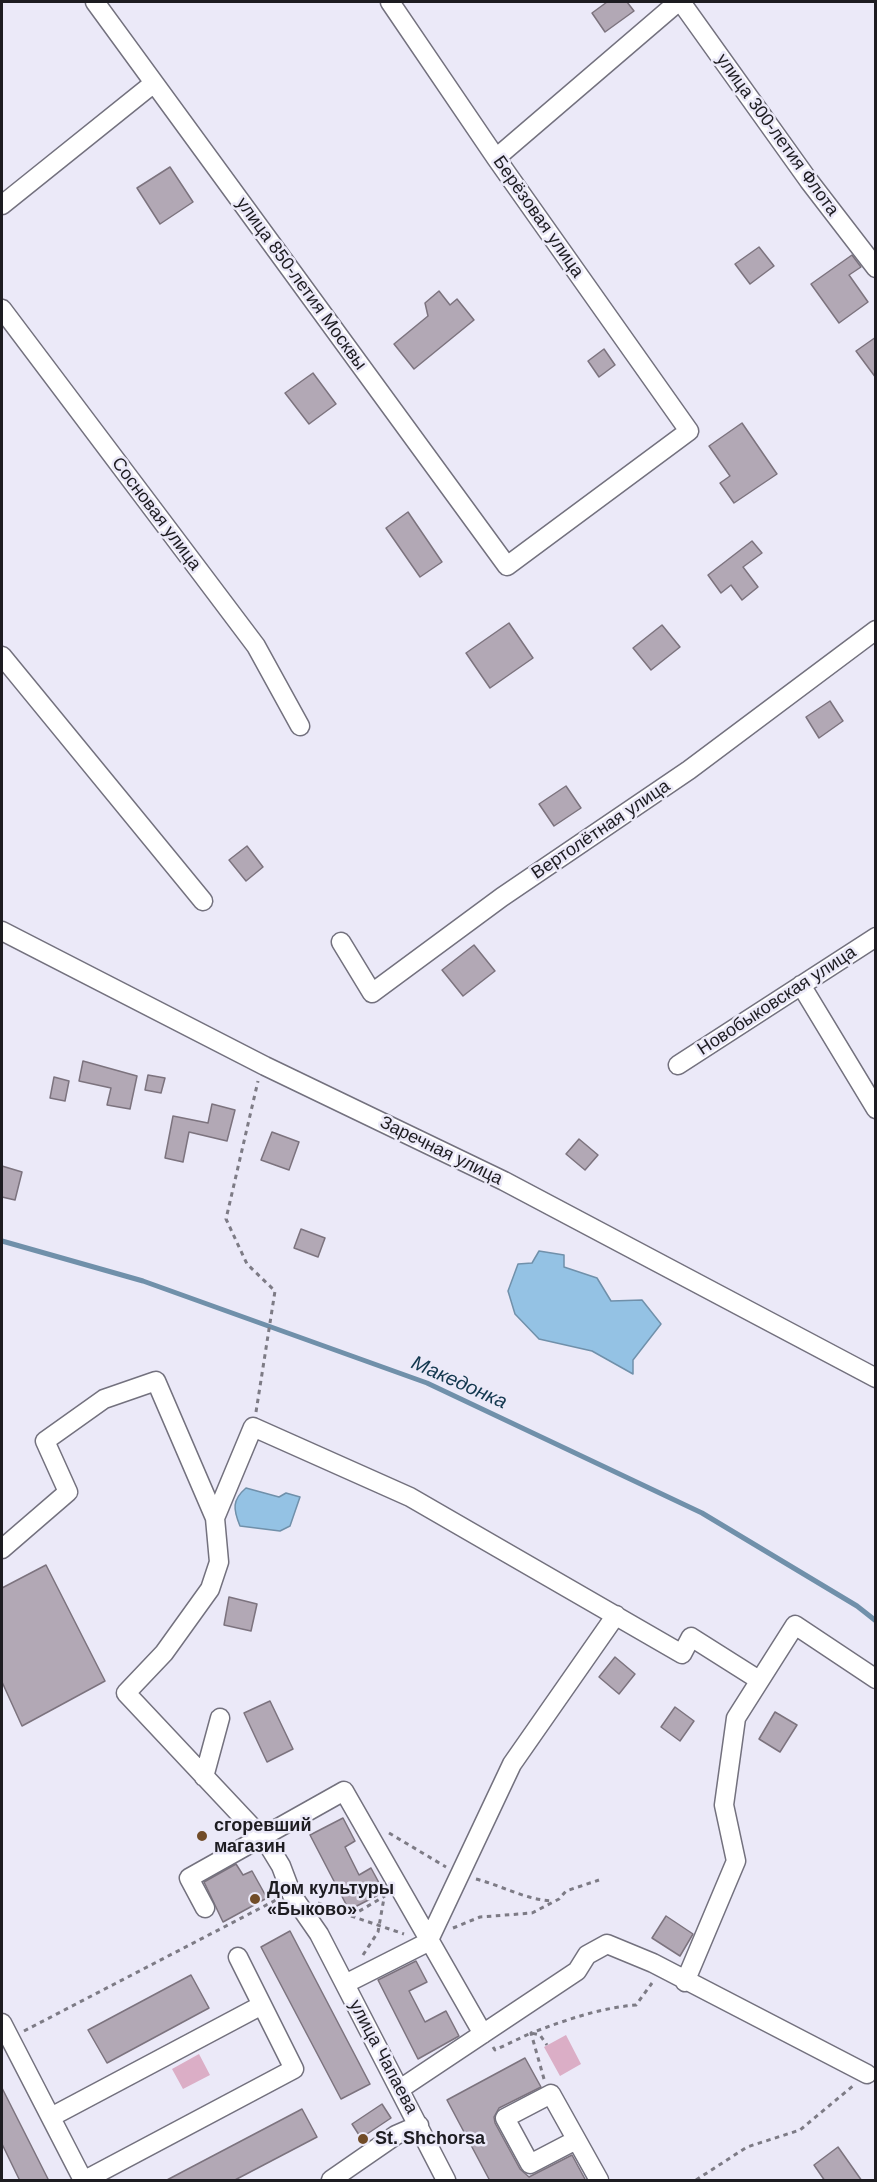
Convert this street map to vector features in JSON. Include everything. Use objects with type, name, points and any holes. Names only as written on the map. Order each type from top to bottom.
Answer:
[{"type":"street","name":"улица 850-летия Москвы","points":[[95,2],[507,566],[689,430]]},
{"type":"street","name":"Берёзовая улица","points":[[390,2],[496,158],[689,430]]},
{"type":"street","points":[[496,158],[680,2]]},
{"type":"street","name":"улица 300-летия Флота","points":[[680,2],[809,181],[876,268]]},
{"type":"street","points":[[2,205],[154,83]]},
{"type":"street","name":"Сосновая улица","points":[[2,309],[256,646],[300,726]]},
{"type":"street","name":"Вертолётная улица","points":[[341,942],[372,993],[502,897],[690,770],[876,630]]},
{"type":"street","points":[[2,656],[203,901]]},
{"type":"street","name":"Заречная улица","points":[[2,931],[265,1066],[504,1181],[876,1378]]},
{"type":"street","name":"Новобыковская улица","points":[[678,1065],[876,937]]},
{"type":"street","points":[[801,986],[876,1109]]},
{"type":"street","points":[[2,1549],[68,1492],[45,1441],[104,1399],[156,1382],[215,1518]]},
{"type":"street","points":[[215,1518],[253,1427],[410,1497],[682,1654],[691,1637],[759,1680]]},
{"type":"street","name":"улица Чапаева","points":[[215,1518],[219,1562],[210,1589],[164,1653],[126,1694],[263,1836],[281,1866],[291,1892],[319,1934],[446,2181]]},
{"type":"street","points":[[345,1984],[428,1942],[512,1764],[616,1616]]},
{"type":"street","points":[[685,1982],[736,1861],[724,1805],[736,1718],[759,1680],[795,1625],[876,1679]]},
{"type":"street","points":[[204,1777],[220,1718]]},
{"type":"street","points":[[205,1908],[189,1878],[344,1791],[391,1892],[428,1942],[483,2034]]},
{"type":"street","points":[[400,2089],[577,1971],[587,1955],[607,1944],[662,1969],[867,2074]]},
{"type":"street","points":[[5,2031],[84,2181],[294,2069],[238,1957]]},
{"type":"street","points":[[51,2117],[262,2005]]},
{"type":"street","points":[[576,2140],[530,2164],[505,2118],[551,2094],[599,2181]]},
{"type":"street","points":[[331,2181],[396,2135],[418,2125]]},
{"type":"path","points":[[253,1427],[273,1316],[275,1291],[247,1264],[226,1219],[254,1090],[265,1066]]},
{"type":"path","points":[[5,2031],[291,1892],[351,1916],[428,1942],[462,1922],[480,1917],[532,1913],[559,1899],[566,1891],[599,1880]]},
{"type":"path","points":[[351,1916],[391,1892]]},
{"type":"path","points":[[362,1957],[378,1932],[391,1892]]},
{"type":"path","points":[[483,2034],[495,2050],[531,2032],[575,2017],[615,2007],[636,2005],[662,1969]]},
{"type":"path","points":[[531,2032],[540,2035],[547,2045]]},
{"type":"path","points":[[531,2032],[549,2096]]},
{"type":"path","points":[[696,2181],[747,2147],[800,2130],[867,2074]]},
{"type":"shaded area","points":[[566,2035],[581,2064],[560,2076],[544,2047]]},
{"type":"shaded area","points":[[199,2054],[210,2075],[183,2089],[172,2069]]},
{"type":"water","points":[[539,1251],[564,1255],[564,1267],[597,1278],[611,1301],[642,1300],[661,1324],[633,1360],[633,1374],[592,1351],[539,1339],[515,1314],[508,1291],[518,1264],[532,1263]]},
{"type":"water","points":[[246,1488],[279,1497],[286,1493],[300,1497],[290,1526],[280,1531],[240,1526],[235,1505],[238,1497]]},
{"type":"building","points":[[607,2],[627,2],[634,11],[605,32],[592,13]]},
{"type":"building","points":[[170,167],[193,202],[160,224],[137,188]]},
{"type":"building","points":[[759,247],[774,266],[750,284],[735,264]]},
{"type":"building","points":[[852,255],[861,267],[849,275],[868,302],[839,323],[811,284]]},
{"type":"building","points":[[439,291],[450,305],[457,299],[474,320],[414,369],[394,344],[428,316],[425,303]]},
{"type":"building","points":[[876,337],[876,378],[856,351]]},
{"type":"building","points":[[604,349],[615,365],[599,377],[588,361]]},
{"type":"building","points":[[313,373],[336,404],[309,424],[285,393]]},
{"type":"building","points":[[742,423],[777,474],[734,503],[720,483],[730,476],[709,446]]},
{"type":"building","points":[[408,512],[442,562],[420,577],[386,528]]},
{"type":"building","points":[[752,541],[762,553],[743,567],[758,587],[742,600],[731,585],[721,593],[708,575]]},
{"type":"building","points":[[509,623],[533,658],[490,688],[466,653]]},
{"type":"building","points":[[662,625],[680,647],[651,670],[633,648]]},
{"type":"building","points":[[830,701],[843,721],[819,738],[806,717]]},
{"type":"building","points":[[566,786],[581,808],[554,826],[539,804]]},
{"type":"building","points":[[247,846],[263,867],[246,881],[229,860]]},
{"type":"building","points":[[474,945],[495,971],[463,996],[442,970]]},
{"type":"building","points":[[83,1061],[137,1076],[130,1109],[107,1105],[111,1088],[79,1081]]},
{"type":"building","points":[[148,1075],[165,1078],[161,1093],[145,1090]]},
{"type":"building","points":[[54,1077],[69,1081],[65,1101],[50,1098]]},
{"type":"building","points":[[212,1104],[235,1110],[227,1141],[189,1132],[183,1162],[165,1158],[173,1116],[208,1123]]},
{"type":"building","points":[[272,1132],[299,1142],[289,1170],[261,1160]]},
{"type":"building","points":[[579,1139],[598,1155],[585,1170],[566,1154]]},
{"type":"building","points":[[2,1166],[22,1172],[15,1200],[2,1197]]},
{"type":"building","points":[[301,1229],[325,1238],[318,1257],[294,1248]]},
{"type":"building","points":[[46,1565],[105,1681],[22,1726],[2,1682],[2,1588]]},
{"type":"building","points":[[229,1597],[257,1604],[251,1631],[224,1625]]},
{"type":"building","points":[[615,1657],[635,1674],[619,1694],[599,1677]]},
{"type":"building","points":[[270,1701],[293,1749],[267,1762],[244,1713]]},
{"type":"building","points":[[675,1707],[694,1721],[680,1741],[661,1727]]},
{"type":"building","points":[[775,1712],[797,1725],[780,1752],[759,1739]]},
{"type":"building","points":[[343,1818],[355,1841],[345,1847],[359,1875],[371,1868],[384,1892],[349,1910],[310,1835]]},
{"type":"building","points":[[236,1864],[243,1875],[252,1871],[267,1898],[223,1922],[204,1882]]},
{"type":"building","points":[[666,1916],[693,1934],[680,1956],[652,1938]]},
{"type":"building","points":[[290,1931],[370,2084],[341,2099],[261,1947]]},
{"type":"building","points":[[416,1961],[427,1982],[409,1991],[425,2022],[446,2011],[459,2036],[418,2059],[378,1980]]},
{"type":"building","points":[[191,1975],[209,2008],[107,2063],[88,2030]]},
{"type":"building","points":[[525,2058],[541,2087],[499,2108],[494,2117],[495,2123],[520,2169],[529,2177],[572,2155],[586,2181],[490,2181],[447,2100]]},
{"type":"building","points":[[2,2088],[49,2181],[20,2181],[2,2144]]},
{"type":"building","points":[[382,2104],[391,2118],[361,2138],[352,2124]]},
{"type":"building","points":[[302,2109],[317,2137],[233,2181],[165,2181]]},
{"type":"building","points":[[838,2147],[862,2181],[825,2181],[814,2165]]},
{"type":"waterway","name":"Македонка","points":[[2,1241],[143,1281],[427,1383],[702,1513],[857,1606],[876,1621]]},
{"type":"place","name":"сгоревший магазин","points":[[202,1836]]},
{"type":"place","name":"Дом культуры «Быково»","points":[[255,1899]]},
{"type":"place","name":"St. Shchorsa","points":[[363,2139]]}]
